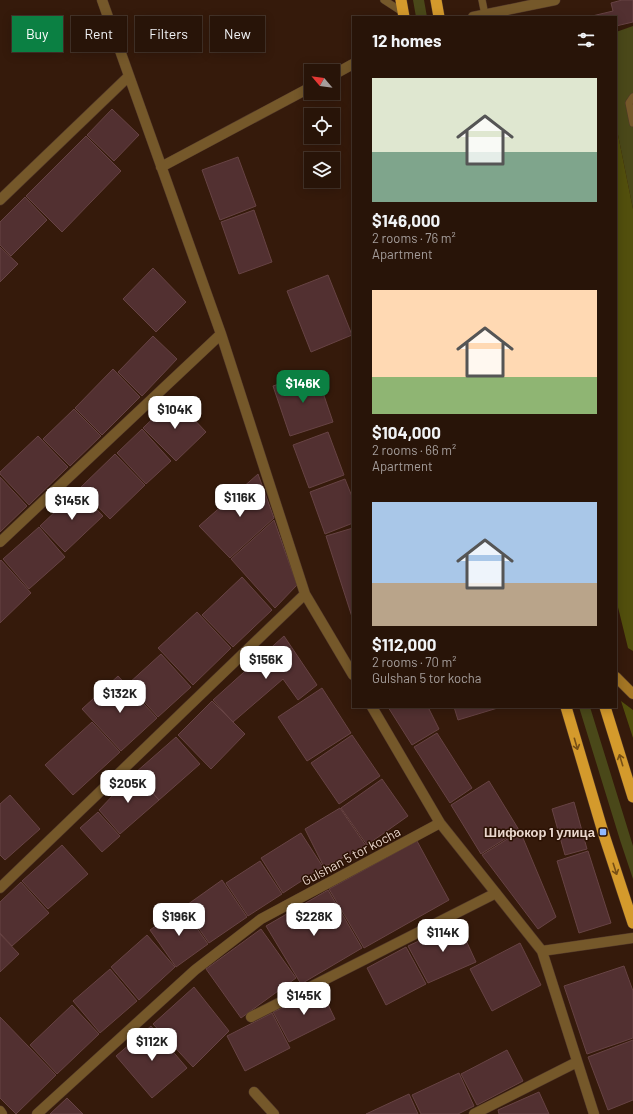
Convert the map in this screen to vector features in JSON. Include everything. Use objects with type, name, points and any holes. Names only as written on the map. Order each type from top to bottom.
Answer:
[{"type":"highway","points":[[401,0],[404,15]]},
{"type":"highway","points":[[436,0],[439,16]]},
{"type":"highway","points":[[566,708],[603,832],[633,923]]},
{"type":"highway","points":[[605,708],[633,797]]},
{"type":"main road","points":[[617,678],[633,694]]},
{"type":"street","points":[[102,0],[221,334],[305,594],[352,673]]},
{"type":"street","points":[[480,16],[555,0]]},
{"type":"street","points":[[340,71],[352,65]]},
{"type":"street","points":[[0,200],[129,76]]},
{"type":"street","points":[[162,166],[304,91]]},
{"type":"street","points":[[0,542],[221,334]]},
{"type":"street","points":[[0,888],[305,594]]},
{"type":"street","points":[[373,708],[440,823],[542,951],[594,1114]]},
{"type":"street","name":"Gulshan 5 tor kocha","points":[[37,1114],[195,970],[261,919],[440,823]]},
{"type":"street","points":[[251,1017],[496,893]]},
{"type":"street","points":[[542,951],[633,938]]},
{"type":"street","points":[[474,1114],[578,1062]]},
{"type":"street","points":[[254,1092],[274,1114]]},
{"type":"lane","points":[[384,0],[404,15]]},
{"type":"lane","points":[[482,0],[485,15]]},
{"type":"lane","points":[[633,97],[629,104],[633,123]]},
{"type":"shaded area","points":[[413,0],[424,0],[427,16],[416,16]]},
{"type":"shaded area","points":[[633,26],[633,209],[617,130],[617,32]]},
{"type":"shaded area","points":[[617,130],[633,209],[633,651],[628,648],[617,603]]},
{"type":"shaded area","points":[[621,701],[633,710],[633,738]]},
{"type":"shaded area","points":[[579,708],[590,708],[633,846],[633,879]]},
{"type":"building","points":[[622,0],[633,0],[633,22],[617,26],[617,16],[592,16],[613,11],[611,3]]},
{"type":"building","points":[[112,109],[139,135],[114,161],[87,135]]},
{"type":"building","points":[[86,136],[121,171],[62,232],[26,196]]},
{"type":"building","points":[[238,157],[256,206],[220,220],[202,170]]},
{"type":"building","points":[[25,197],[47,220],[11,256],[0,245],[0,222]]},
{"type":"building","points":[[254,210],[272,262],[239,274],[221,222]]},
{"type":"building","points":[[0,247],[18,264],[0,282]]},
{"type":"building","points":[[153,268],[186,302],[156,332],[123,299]]},
{"type":"building","points":[[328,275],[352,335],[311,352],[287,291]]},
{"type":"building","points":[[153,336],[177,359],[142,396],[118,372]]},
{"type":"building","points":[[113,369],[140,397],[102,435],[75,408]]},
{"type":"building","points":[[316,372],[333,422],[290,436],[273,386]]},
{"type":"building","points":[[174,398],[206,432],[176,461],[143,428]]},
{"type":"building","points":[[74,409],[101,436],[70,466],[43,439]]},
{"type":"building","points":[[142,429],[171,461],[146,484],[117,453]]},
{"type":"building","points":[[328,432],[344,475],[309,488],[293,445]]},
{"type":"building","points":[[38,436],[68,467],[29,505],[0,474],[0,472]]},
{"type":"building","points":[[115,454],[145,485],[110,519],[80,488]]},
{"type":"building","points":[[258,474],[274,518],[230,558],[199,526]]},
{"type":"building","points":[[0,477],[27,506],[0,532]]},
{"type":"building","points":[[345,479],[352,496],[352,523],[325,534],[310,492]]},
{"type":"building","points":[[78,490],[103,516],[65,552],[40,526]]},
{"type":"building","points":[[274,520],[297,585],[275,608],[231,559]]},
{"type":"building","points":[[39,527],[65,557],[29,589],[3,559]]},
{"type":"building","points":[[352,528],[352,617],[326,536]]},
{"type":"building","points":[[1,560],[31,593],[0,623],[0,561]]},
{"type":"building","points":[[242,577],[272,610],[233,647],[202,615]]},
{"type":"building","points":[[197,612],[231,648],[193,685],[158,648]]},
{"type":"building","points":[[284,636],[317,685],[298,700],[283,679],[233,722],[213,700]]},
{"type":"building","points":[[161,654],[191,687],[158,717],[128,684]]},
{"type":"building","points":[[118,676],[157,718],[121,751],[82,709]]},
{"type":"building","points":[[322,688],[351,733],[307,761],[278,717]]},
{"type":"building","points":[[212,701],[245,734],[211,769],[178,735]]},
{"type":"building","points":[[389,708],[428,708],[439,729],[412,745]]},
{"type":"building","points":[[454,708],[498,708],[458,720]]},
{"type":"building","points":[[92,722],[120,752],[73,795],[45,765]]},
{"type":"building","points":[[437,733],[472,788],[450,803],[414,747]]},
{"type":"building","points":[[352,735],[380,776],[339,804],[311,763]]},
{"type":"building","points":[[176,737],[200,764],[159,800],[135,773]]},
{"type":"building","points":[[134,773],[159,800],[120,834],[99,810]]},
{"type":"building","points":[[382,779],[408,816],[367,845],[341,808]]},
{"type":"building","points":[[489,781],[519,830],[481,854],[451,805]]},
{"type":"building","points":[[10,795],[40,829],[5,860],[0,855],[0,804]]},
{"type":"building","points":[[574,802],[587,849],[565,855],[552,809]]},
{"type":"building","points":[[340,808],[366,846],[324,867],[305,829]]},
{"type":"building","points":[[98,812],[120,836],[102,852],[80,828]]},
{"type":"building","points":[[520,831],[556,917],[538,929],[482,855]]},
{"type":"building","points":[[301,833],[323,867],[283,893],[261,858]]},
{"type":"building","points":[[417,841],[449,900],[364,948],[329,889]]},
{"type":"building","points":[[62,845],[88,874],[48,909],[22,881]]},
{"type":"building","points":[[588,851],[611,923],[579,933],[557,861]]},
{"type":"building","points":[[260,861],[282,894],[248,916],[226,883]]},
{"type":"building","points":[[222,880],[247,917],[209,943],[184,907]]},
{"type":"building","points":[[21,882],[49,913],[12,946],[0,933],[0,902]]},
{"type":"building","points":[[328,890],[362,948],[301,984],[266,926]]},
{"type":"building","points":[[182,907],[208,944],[176,967],[150,930]]},
{"type":"building","points":[[458,923],[476,962],[428,983],[408,946]]},
{"type":"building","points":[[261,929],[296,978],[241,1018],[206,969]]},
{"type":"building","points":[[0,934],[19,954],[0,972]]},
{"type":"building","points":[[147,935],[175,967],[139,1000],[111,967]]},
{"type":"building","points":[[520,943],[541,985],[492,1011],[470,969]]},
{"type":"building","points":[[406,947],[426,984],[386,1005],[367,968]]},
{"type":"building","points":[[624,966],[633,991],[633,1038],[587,1054],[564,986]]},
{"type":"building","points":[[110,969],[137,1001],[100,1033],[73,1001]]},
{"type":"building","points":[[194,987],[229,1031],[193,1067],[153,1024]]},
{"type":"building","points":[[321,990],[335,1019],[289,1042],[273,1012]]},
{"type":"building","points":[[72,1005],[99,1034],[57,1074],[30,1045]]},
{"type":"building","points":[[272,1013],[290,1048],[245,1071],[227,1036]]},
{"type":"building","points":[[0,1017],[56,1075],[16,1114],[0,1098]]},
{"type":"building","points":[[151,1026],[187,1068],[152,1098],[116,1056]]},
{"type":"building","points":[[633,1040],[633,1100],[608,1110],[588,1057]]},
{"type":"building","points":[[507,1050],[523,1081],[477,1105],[461,1074]]},
{"type":"building","points":[[459,1073],[474,1106],[458,1114],[421,1114],[412,1095]]},
{"type":"building","points":[[539,1092],[549,1114],[499,1114],[498,1110]]},
{"type":"building","points":[[409,1094],[418,1114],[366,1114]]},
{"type":"building","points":[[67,1098],[83,1114],[50,1114]]},
{"type":"place","name":"Шифокор 1 улица","points":[[603,832]]}]
